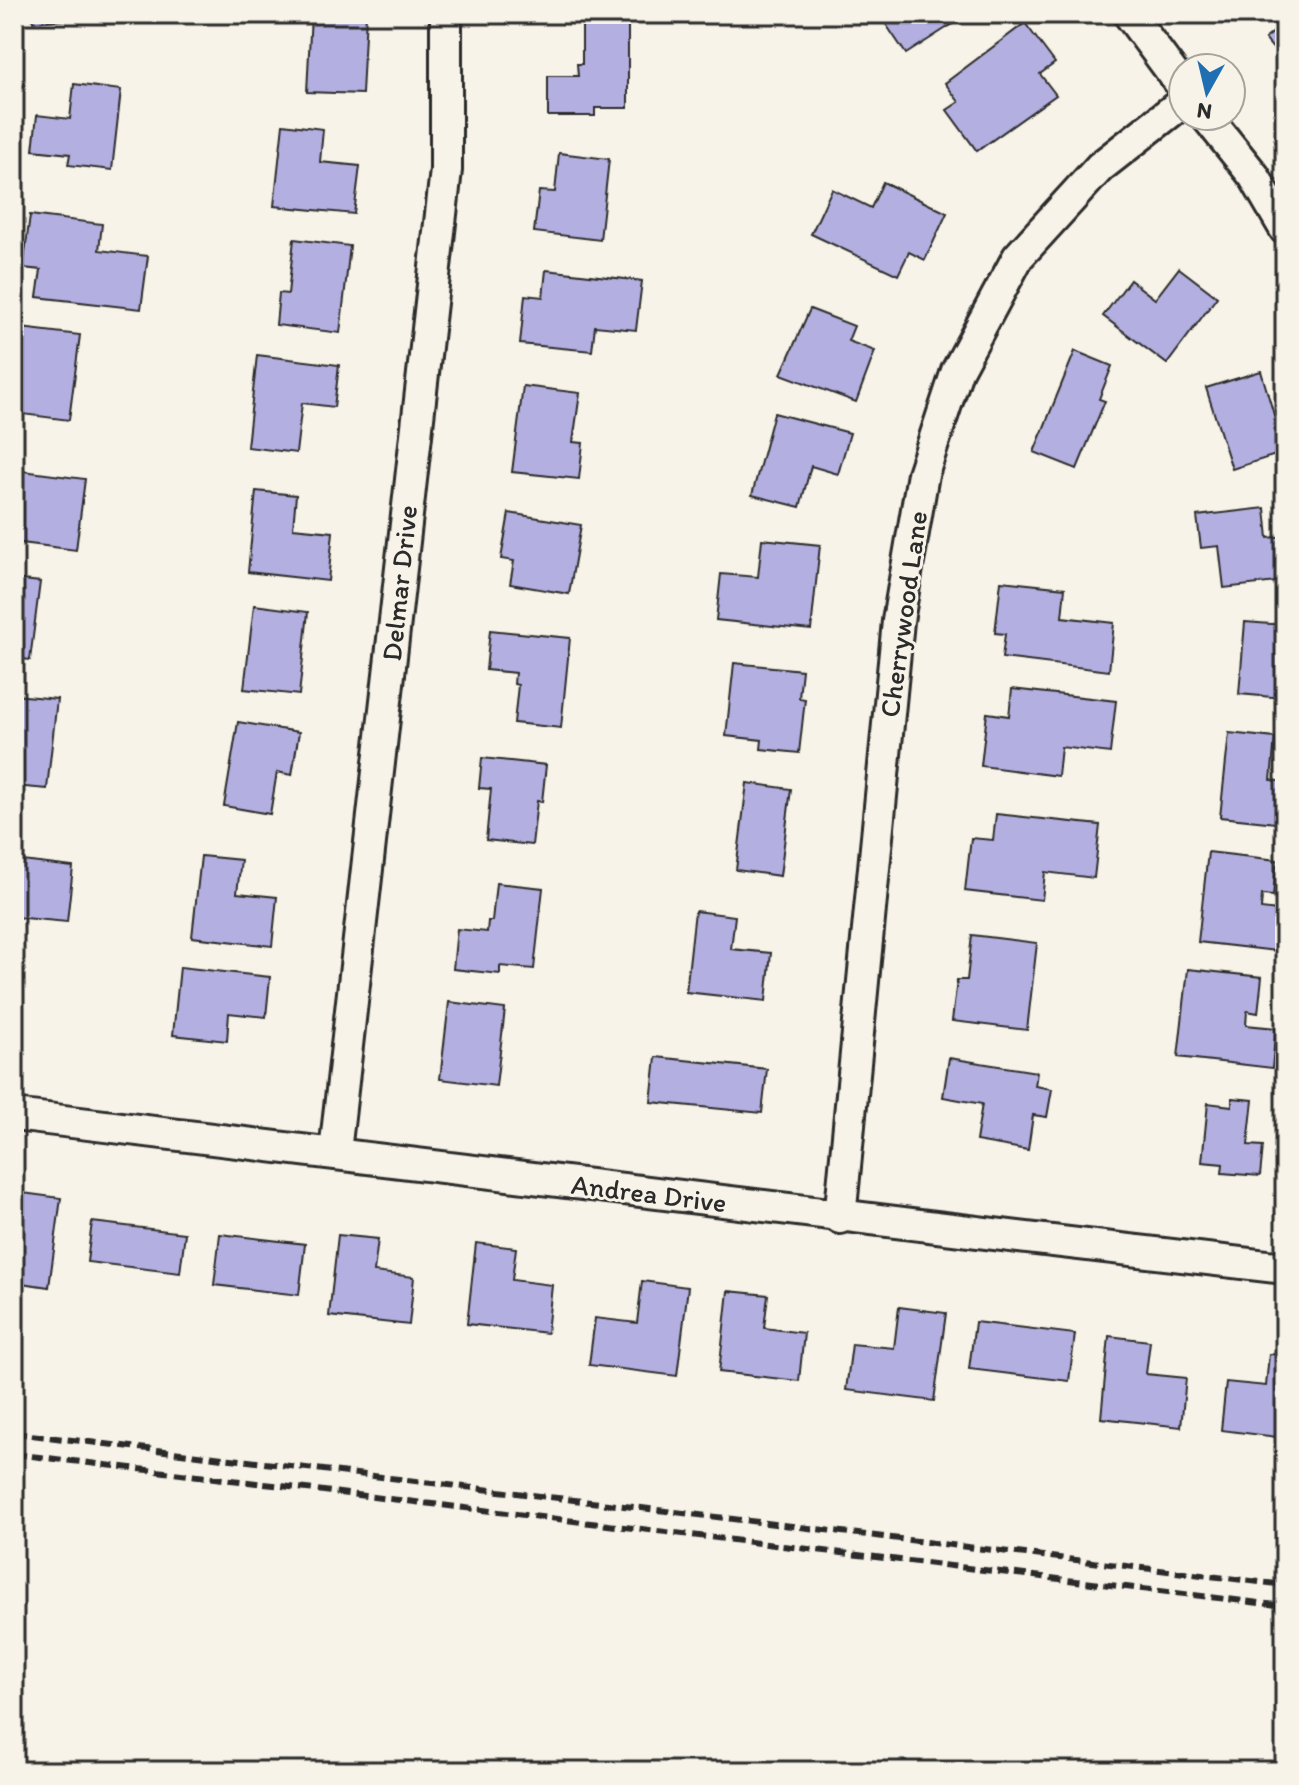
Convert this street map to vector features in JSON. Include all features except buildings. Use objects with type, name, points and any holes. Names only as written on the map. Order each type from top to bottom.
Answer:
[{"type":"street","name":"Delmar Drive","points":[[335,1152],[446,170],[446,14]]},
{"type":"street","points":[[1129,14],[1167,65]]},
{"type":"street","name":"Cherrywood Lane","points":[[840,1218],[898,621],[923,474],[957,371],[1018,257],[1100,167],[1167,115]]},
{"type":"street","points":[[1219,132],[1254,176],[1285,229]]},
{"type":"street","name":"Andrea Drive","points":[[14,1115],[335,1152],[840,1218],[1285,1268]]},
{"type":"railway","points":[[14,1433],[1285,1585]]},
{"type":"railway","points":[[14,1454],[1285,1606]]}]
